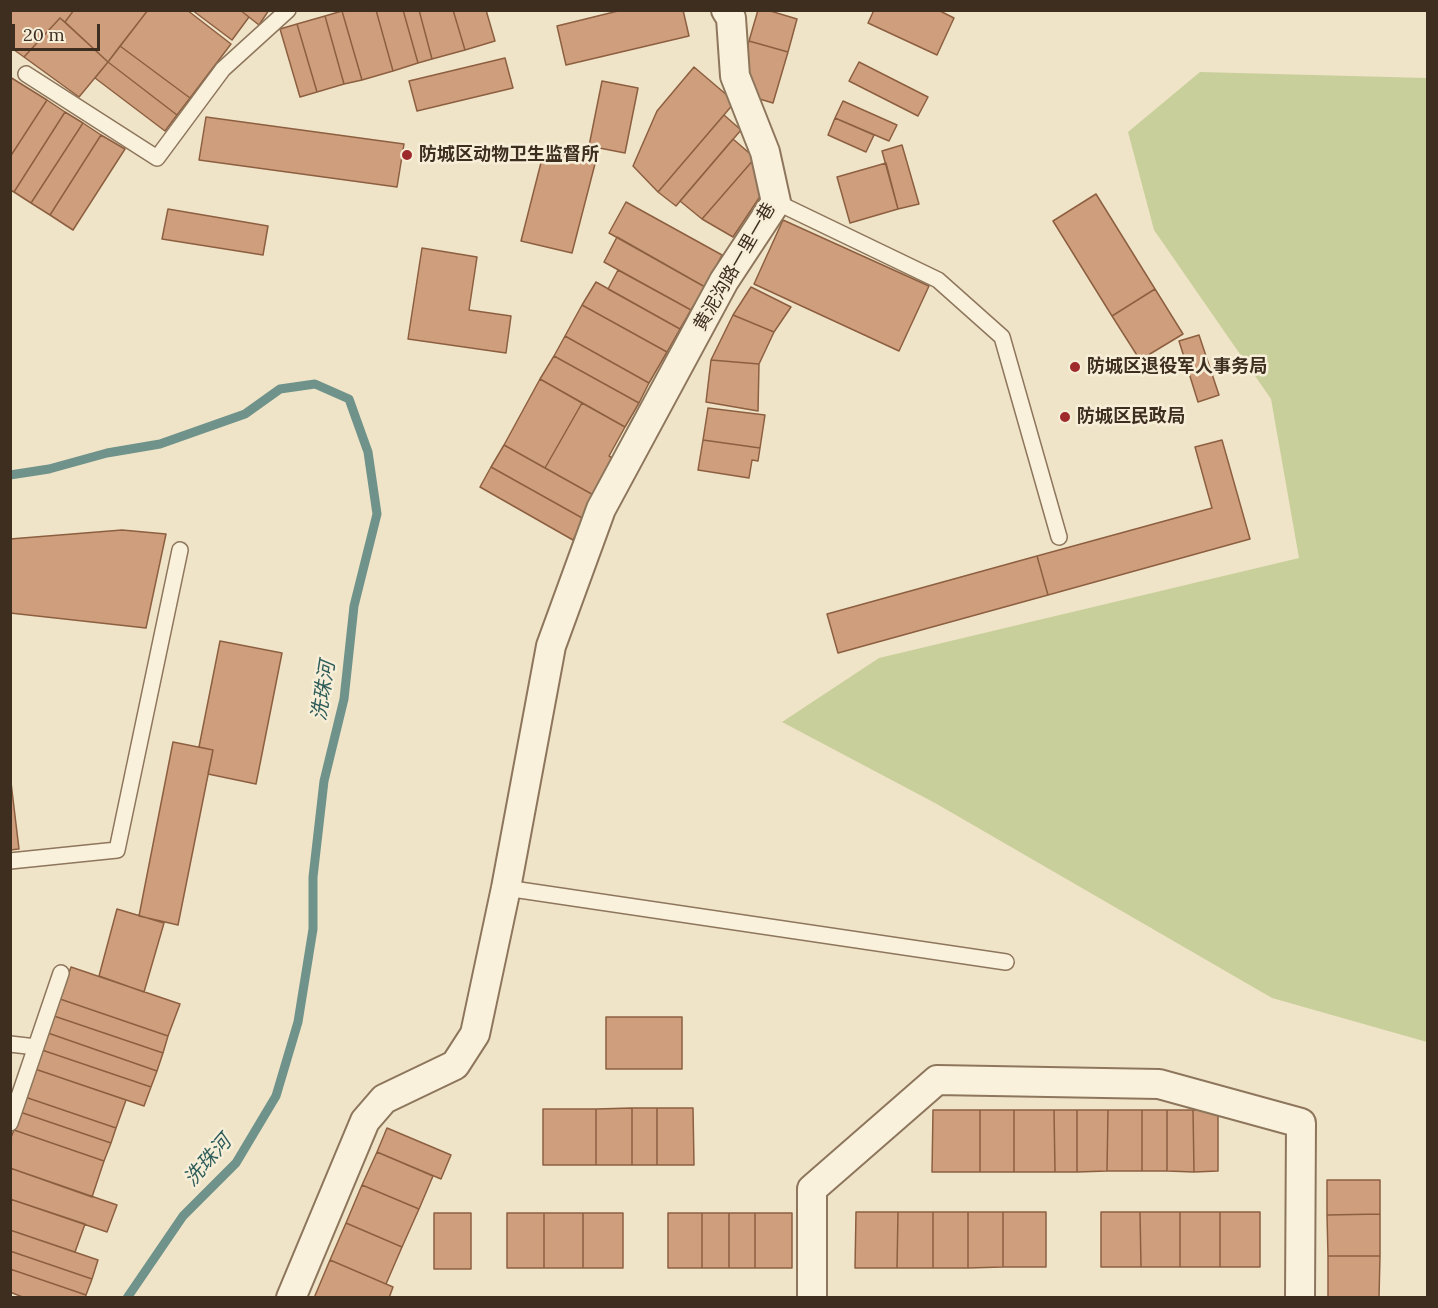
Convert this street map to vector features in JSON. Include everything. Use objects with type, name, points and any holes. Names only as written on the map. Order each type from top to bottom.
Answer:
[{"type":"street","name":"黄泥沟路一里一巷","points":[[291,1298],[365,1121],[384,1100],[455,1065],[475,1034],[506,888],[551,646],[601,509],[724,281],[776,202],[765,152],[735,76],[731,18],[726,10]]},
{"type":"street","points":[[812,1298],[812,1189],[938,1080],[1159,1084],[1301,1123],[1300,1298]]},
{"type":"lane","points":[[26,74],[157,158],[223,69],[288,10]]},
{"type":"lane","points":[[776,202],[938,280],[1002,337],[1059,537]]},
{"type":"lane","points":[[10,861],[117,850],[180,550]]},
{"type":"lane","points":[[506,888],[1005,962]]},
{"type":"lane","points":[[10,1123],[61,973]]},
{"type":"lane","points":[[10,1044],[36,1047]]},
{"type":"green space","points":[[1200,72],[1427,78],[1427,1042],[1272,998],[935,803],[782,722],[879,658],[1299,558],[1271,399],[1154,230],[1128,132]]},
{"type":"building","points":[[10,10],[74,10],[65,22],[60,18],[24,57],[10,47]]},
{"type":"building","points":[[74,10],[148,10],[108,62],[65,22]]},
{"type":"building","points":[[148,10],[187,10],[231,44],[190,98],[120,46]]},
{"type":"building","points":[[192,10],[240,10],[249,17],[232,40]]},
{"type":"building","points":[[240,10],[269,10],[259,25]]},
{"type":"building","points":[[376,10],[403,10],[418,63],[393,71]]},
{"type":"building","points":[[376,10],[393,71],[362,80],[342,11]]},
{"type":"building","points":[[403,10],[419,10],[432,59],[418,63]]},
{"type":"building","points":[[419,10],[453,10],[465,50],[432,59]]},
{"type":"building","points":[[453,10],[486,10],[495,41],[465,50]]},
{"type":"building","points":[[622,10],[683,10],[689,36],[566,65],[557,26]]},
{"type":"building","points":[[758,10],[767,10],[797,19],[788,52],[749,41]]},
{"type":"building","points":[[874,10],[938,10],[954,18],[937,55],[868,23]]},
{"type":"building","points":[[342,11],[362,80],[344,84],[325,16]]},
{"type":"building","points":[[325,16],[344,84],[317,92],[297,24]]},
{"type":"building","points":[[60,18],[108,62],[79,97],[24,57]]},
{"type":"building","points":[[297,24],[317,92],[300,97],[280,29]]},
{"type":"building","points":[[749,41],[788,52],[773,103],[753,97],[742,67]]},
{"type":"building","points":[[120,46],[190,98],[177,115],[108,62]]},
{"type":"building","points":[[505,58],[513,88],[417,111],[409,81]]},
{"type":"building","points":[[108,62],[177,115],[165,131],[95,78]]},
{"type":"building","points":[[859,62],[928,97],[918,116],[849,81]]},
{"type":"building","points":[[694,67],[735,102],[658,192],[633,166],[657,111]]},
{"type":"building","points":[[10,77],[47,100],[10,157]]},
{"type":"building","points":[[602,81],[638,88],[625,153],[589,146]]},
{"type":"building","points":[[47,100],[65,112],[14,192],[10,190],[10,157]]},
{"type":"building","points":[[843,101],[897,125],[889,141],[835,118]]},
{"type":"building","points":[[65,112],[83,123],[31,203],[14,192]]},
{"type":"building","points":[[724,115],[741,130],[676,206],[658,192]]},
{"type":"building","points":[[206,117],[404,144],[397,187],[199,160]]},
{"type":"building","points":[[835,118],[874,135],[866,152],[828,135]]},
{"type":"building","points":[[83,123],[101,135],[50,215],[31,203]]},
{"type":"building","points":[[101,135],[125,149],[73,230],[50,215]]},
{"type":"building","points":[[733,139],[755,158],[702,219],[680,201]]},
{"type":"building","points":[[902,145],[919,204],[898,209],[882,151]]},
{"type":"building","points":[[545,147],[596,160],[572,253],[521,241]]},
{"type":"building","points":[[755,158],[761,195],[733,237],[702,219]]},
{"type":"building","points":[[886,163],[898,209],[850,223],[837,177]]},
{"type":"building","points":[[1096,194],[1155,289],[1112,316],[1053,221]]},
{"type":"building","points":[[626,202],[722,255],[705,287],[609,233]]},
{"type":"building","points":[[168,209],[268,226],[263,255],[162,239]]},
{"type":"building","points":[[783,220],[929,286],[899,351],[754,284]]},
{"type":"building","points":[[617,237],[705,287],[691,310],[604,262]]},
{"type":"building","points":[[422,248],[477,257],[469,310],[511,316],[506,353],[408,339]]},
{"type":"building","points":[[618,270],[691,310],[680,329],[608,289]]},
{"type":"building","points":[[596,282],[680,329],[667,352],[582,305]]},
{"type":"building","points":[[751,287],[791,307],[774,332],[733,315]]},
{"type":"building","points":[[1155,289],[1183,334],[1140,360],[1112,316]]},
{"type":"building","points":[[582,305],[667,352],[649,383],[565,336]]},
{"type":"building","points":[[733,315],[774,332],[759,364],[711,360]]},
{"type":"building","points":[[1199,335],[1219,395],[1198,402],[1179,341]]},
{"type":"building","points":[[565,336],[649,383],[639,403],[554,356]]},
{"type":"building","points":[[554,356],[639,403],[625,427],[540,379]]},
{"type":"building","points":[[711,360],[759,364],[758,411],[706,402]]},
{"type":"building","points":[[540,379],[582,403],[545,468],[504,445]]},
{"type":"building","points":[[582,403],[625,427],[609,456],[617,461],[597,497],[545,468]]},
{"type":"building","points":[[708,408],[765,415],[760,448],[703,440]]},
{"type":"building","points":[[703,440],[760,448],[758,461],[752,460],[749,478],[698,470]]},
{"type":"building","points":[[1222,440],[1250,539],[1048,595],[1037,556],[1212,508],[1195,447]]},
{"type":"building","points":[[504,445],[597,497],[584,519],[491,467]]},
{"type":"building","points":[[491,467],[584,519],[573,540],[480,487]]},
{"type":"building","points":[[122,530],[166,534],[146,628],[10,613],[10,539]]},
{"type":"building","points":[[1037,556],[1048,595],[838,653],[827,614]]},
{"type":"building","points":[[220,641],[282,653],[256,784],[208,774],[213,750],[199,747]]},
{"type":"building","points":[[173,742],[213,750],[178,925],[139,916]]},
{"type":"building","points":[[10,774],[19,849],[10,850]]},
{"type":"building","points":[[117,909],[164,923],[144,992],[99,976]]},
{"type":"building","points":[[71,967],[180,1004],[168,1036],[60,999]]},
{"type":"building","points":[[60,999],[168,1036],[163,1053],[54,1016]]},
{"type":"building","points":[[54,1016],[163,1053],[157,1071],[48,1033]]},
{"type":"building","points":[[606,1017],[682,1017],[682,1069],[606,1069]]},
{"type":"building","points":[[48,1033],[157,1071],[151,1087],[42,1050]]},
{"type":"building","points":[[42,1050],[151,1087],[144,1106],[35,1069]]},
{"type":"building","points":[[35,1069],[126,1100],[116,1128],[25,1097]]},
{"type":"building","points":[[25,1097],[116,1128],[111,1143],[20,1112]]},
{"type":"building","points":[[632,1108],[657,1108],[657,1165],[632,1165]]},
{"type":"building","points":[[632,1108],[632,1165],[596,1165],[596,1109]]},
{"type":"building","points":[[657,1108],[693,1108],[694,1165],[657,1165]]},
{"type":"building","points":[[543,1109],[596,1109],[596,1165],[543,1165]]},
{"type":"building","points":[[933,1110],[980,1110],[980,1172],[932,1172]]},
{"type":"building","points":[[980,1110],[1014,1110],[1014,1172],[980,1172]]},
{"type":"building","points":[[1014,1110],[1054,1110],[1055,1172],[1014,1172]]},
{"type":"building","points":[[1054,1110],[1077,1110],[1077,1172],[1055,1172]]},
{"type":"building","points":[[1077,1110],[1108,1110],[1107,1171],[1077,1172]]},
{"type":"building","points":[[1108,1110],[1142,1110],[1142,1171],[1107,1171]]},
{"type":"building","points":[[1142,1110],[1167,1110],[1167,1171],[1142,1171]]},
{"type":"building","points":[[1167,1110],[1193,1110],[1194,1172],[1167,1171]]},
{"type":"building","points":[[1193,1110],[1218,1110],[1218,1171],[1194,1172]]},
{"type":"building","points":[[20,1112],[111,1143],[104,1161],[14,1130]]},
{"type":"building","points":[[387,1128],[451,1155],[441,1179],[377,1152]]},
{"type":"building","points":[[14,1130],[104,1161],[92,1197],[10,1168],[10,1140]]},
{"type":"building","points":[[377,1152],[433,1176],[419,1209],[362,1185]]},
{"type":"building","points":[[10,1168],[117,1205],[107,1232],[10,1199]]},
{"type":"building","points":[[1327,1180],[1380,1180],[1380,1214],[1327,1215]]},
{"type":"building","points":[[362,1185],[419,1209],[402,1247],[346,1223]]},
{"type":"building","points":[[10,1199],[85,1224],[75,1252],[10,1230]]},
{"type":"building","points":[[856,1212],[898,1212],[897,1268],[855,1268]]},
{"type":"building","points":[[898,1212],[933,1212],[933,1268],[897,1268]]},
{"type":"building","points":[[933,1212],[968,1212],[968,1268],[933,1268]]},
{"type":"building","points":[[968,1212],[1003,1212],[1003,1267],[968,1268]]},
{"type":"building","points":[[1003,1212],[1046,1212],[1046,1267],[1003,1267]]},
{"type":"building","points":[[1101,1212],[1140,1212],[1141,1267],[1101,1267]]},
{"type":"building","points":[[1140,1212],[1180,1212],[1180,1267],[1141,1267]]},
{"type":"building","points":[[1180,1212],[1220,1212],[1220,1267],[1180,1267]]},
{"type":"building","points":[[1220,1212],[1260,1212],[1260,1267],[1220,1267]]},
{"type":"building","points":[[434,1213],[471,1213],[471,1269],[434,1269]]},
{"type":"building","points":[[507,1213],[544,1213],[544,1268],[507,1268]]},
{"type":"building","points":[[544,1213],[583,1213],[583,1268],[544,1268]]},
{"type":"building","points":[[583,1213],[623,1213],[623,1268],[583,1268]]},
{"type":"building","points":[[668,1213],[702,1213],[702,1268],[668,1268]]},
{"type":"building","points":[[702,1213],[729,1213],[729,1268],[702,1268]]},
{"type":"building","points":[[729,1213],[755,1213],[755,1268],[729,1268]]},
{"type":"building","points":[[755,1213],[792,1213],[792,1268],[755,1268]]},
{"type":"building","points":[[1380,1214],[1380,1256],[1328,1256],[1327,1215]]},
{"type":"building","points":[[346,1223],[402,1247],[386,1284],[330,1260]]},
{"type":"building","points":[[10,1230],[98,1260],[92,1279],[10,1251]]},
{"type":"building","points":[[10,1251],[92,1279],[86,1295],[10,1269]]},
{"type":"building","points":[[1328,1256],[1380,1256],[1379,1298],[1328,1298]]},
{"type":"building","points":[[330,1260],[393,1287],[389,1298],[314,1298]]},
{"type":"building","points":[[10,1269],[86,1295],[85,1298],[25,1298],[10,1292]]},
{"type":"waterway","name":"洗珠河","points":[[10,475],[49,469],[107,453],[160,444],[245,414],[280,389],[315,384],[349,399],[368,452],[377,514],[354,606],[344,699],[324,781],[313,877],[313,929],[298,1022],[276,1096],[236,1163],[183,1216],[127,1298]]},
{"type":"place","name":"防城区动物卫生监督所","points":[[407,155]]},
{"type":"place","name":"防城区退役军人事务局","points":[[1075,367]]},
{"type":"place","name":"防城区民政局","points":[[1065,417]]}]
